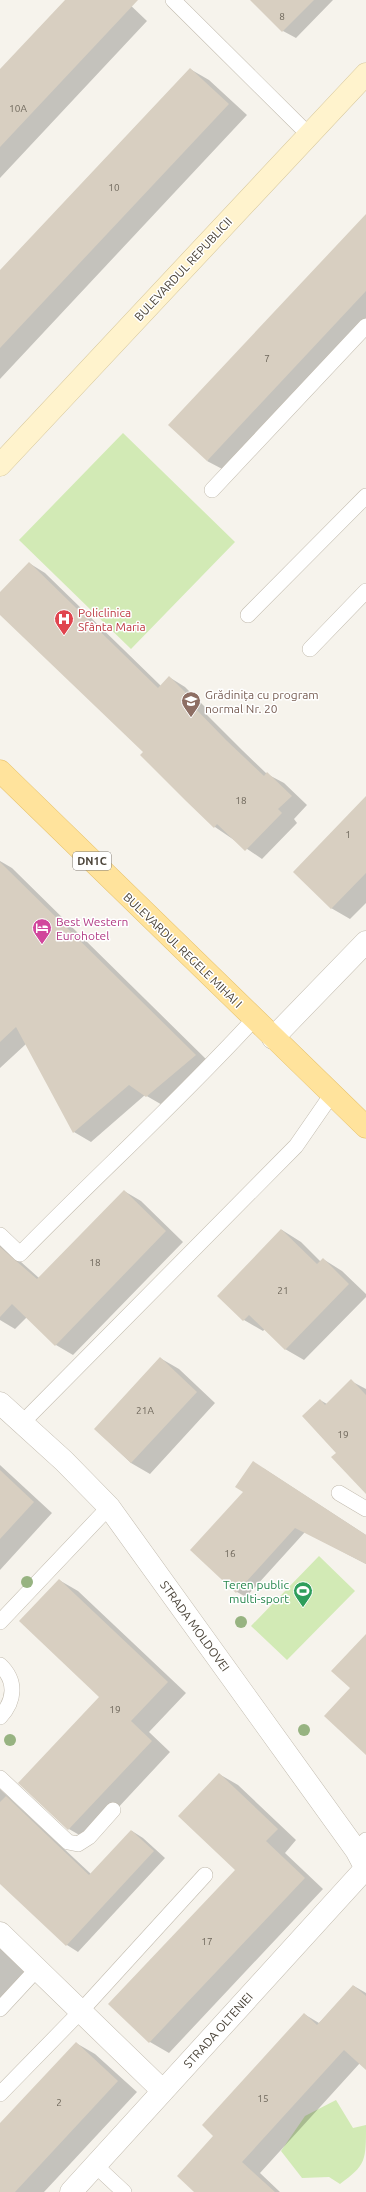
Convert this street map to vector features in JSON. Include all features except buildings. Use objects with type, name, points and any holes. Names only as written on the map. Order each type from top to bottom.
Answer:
[{"type":"main road","name":"BULEVARDUL REGELE MIHAI I","points":[[0,771],[366,1127]]},
{"type":"street","name":"BULEVARDUL REPUBLICII","points":[[2,457],[366,74]]},
{"type":"street","points":[[273,1038],[366,942]]},
{"type":"street","name":"STRADA MOLDOVEI","points":[[0,1403],[23,1422],[64,1461],[109,1507],[363,1857]]},
{"type":"street","name":"STRADA OLTENIEI","points":[[70,2192],[163,2091],[363,1857]]},
{"type":"street","points":[[0,1933],[163,2091]]},
{"type":"lane","points":[[173,0],[309,135]]},
{"type":"lane","points":[[212,490],[366,326]]},
{"type":"lane","points":[[248,615],[366,496]]},
{"type":"lane","points":[[310,649],[366,591]]},
{"type":"lane","points":[[0,1235],[20,1254],[98,1175],[222,1055],[254,1019]]},
{"type":"lane","points":[[23,1422],[296,1146],[332,1094]]},
{"type":"lane","points":[[339,1493],[366,1509]]},
{"type":"lane","points":[[0,1622],[109,1507]]},
{"type":"lane","points":[[0,1665],[6,1671],[13,1691],[7,1710],[0,1717]]},
{"type":"lane","points":[[0,1778],[68,1842],[78,1844],[89,1837],[113,1810]]},
{"type":"lane","points":[[0,2094],[81,2010],[206,1875]]},
{"type":"lane","points":[[0,2009],[37,1969]]},
{"type":"lane","points":[[95,2166],[124,2192]]},
{"type":"green space","points":[[123,433],[235,542],[131,649],[19,540]]},
{"type":"green space","name":"Teren public multi-sport","points":[[319,1556],[355,1591],[287,1660],[251,1626]]},
{"type":"green space","points":[[336,2100],[353,2128],[366,2125],[366,2147],[363,2161],[355,2172],[340,2184],[329,2177],[302,2178],[281,2151],[305,2116]]},
{"type":"place","name":"Policlinica Sfânta Maria","points":[[64,636]]},
{"type":"place","name":"Grădinița cu program normal Nr. 20","points":[[191,718]]},
{"type":"place","name":"Best Western Eurohotel","points":[[42,945]]},
{"type":"place","name":"Teren public multi-sport","points":[[303,1608]]}]
